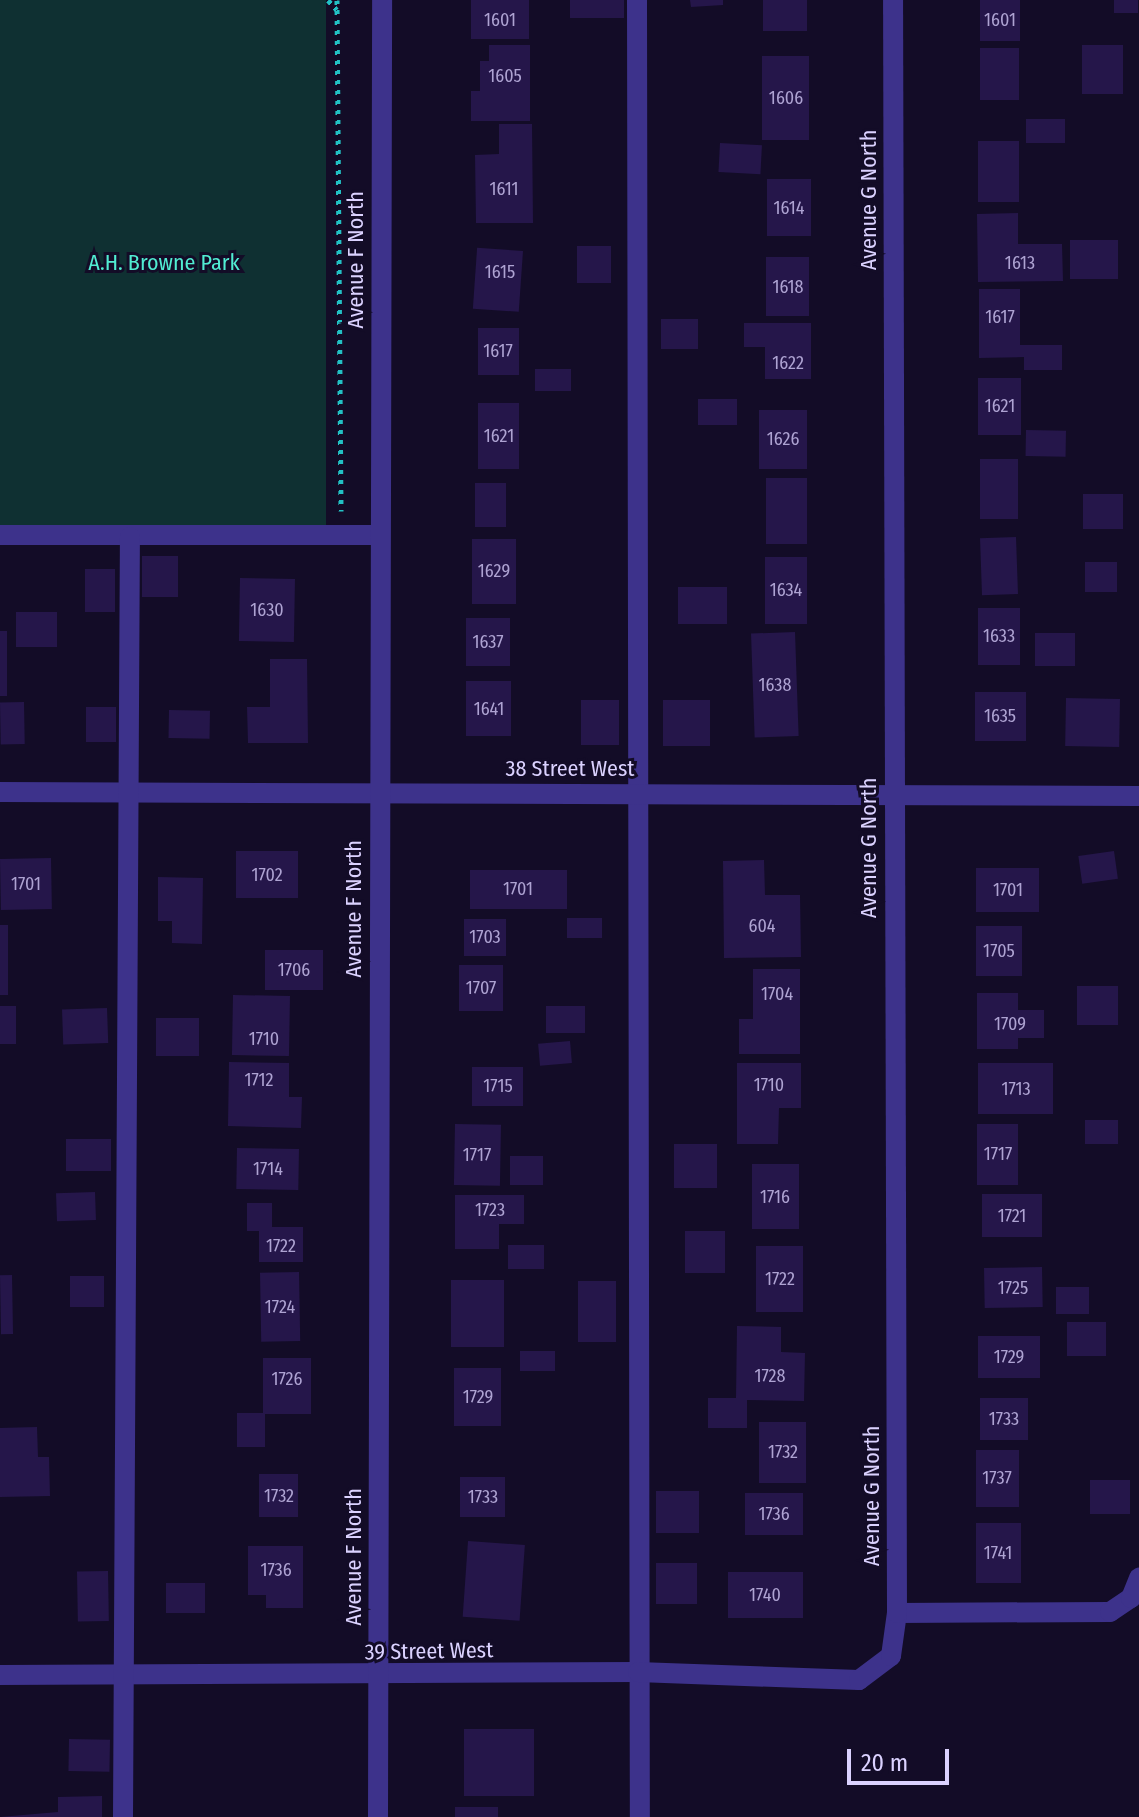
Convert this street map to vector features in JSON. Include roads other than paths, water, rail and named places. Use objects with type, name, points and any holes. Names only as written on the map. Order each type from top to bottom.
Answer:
[{"type":"street","name":"Avenue F North","points":[[378,1817],[377,792],[382,0]]},
{"type":"street","points":[[637,0],[640,1817]]},
{"type":"street","name":"Avenue G North","points":[[859,1680],[891,1656],[897,1613],[892,795],[893,0]]},
{"type":"street","points":[[0,535],[378,535]]},
{"type":"street","points":[[123,1817],[130,537]]},
{"type":"street","name":"38 Street West","points":[[0,792],[1139,796]]},
{"type":"street","points":[[897,1613],[1110,1612],[1131,1598],[1139,1578]]},
{"type":"street","name":"39 Street West","points":[[0,1675],[378,1676],[638,1672],[859,1680]]},
{"type":"park label","name":"A.H. Browne Park","points":[[164,263]]}]
